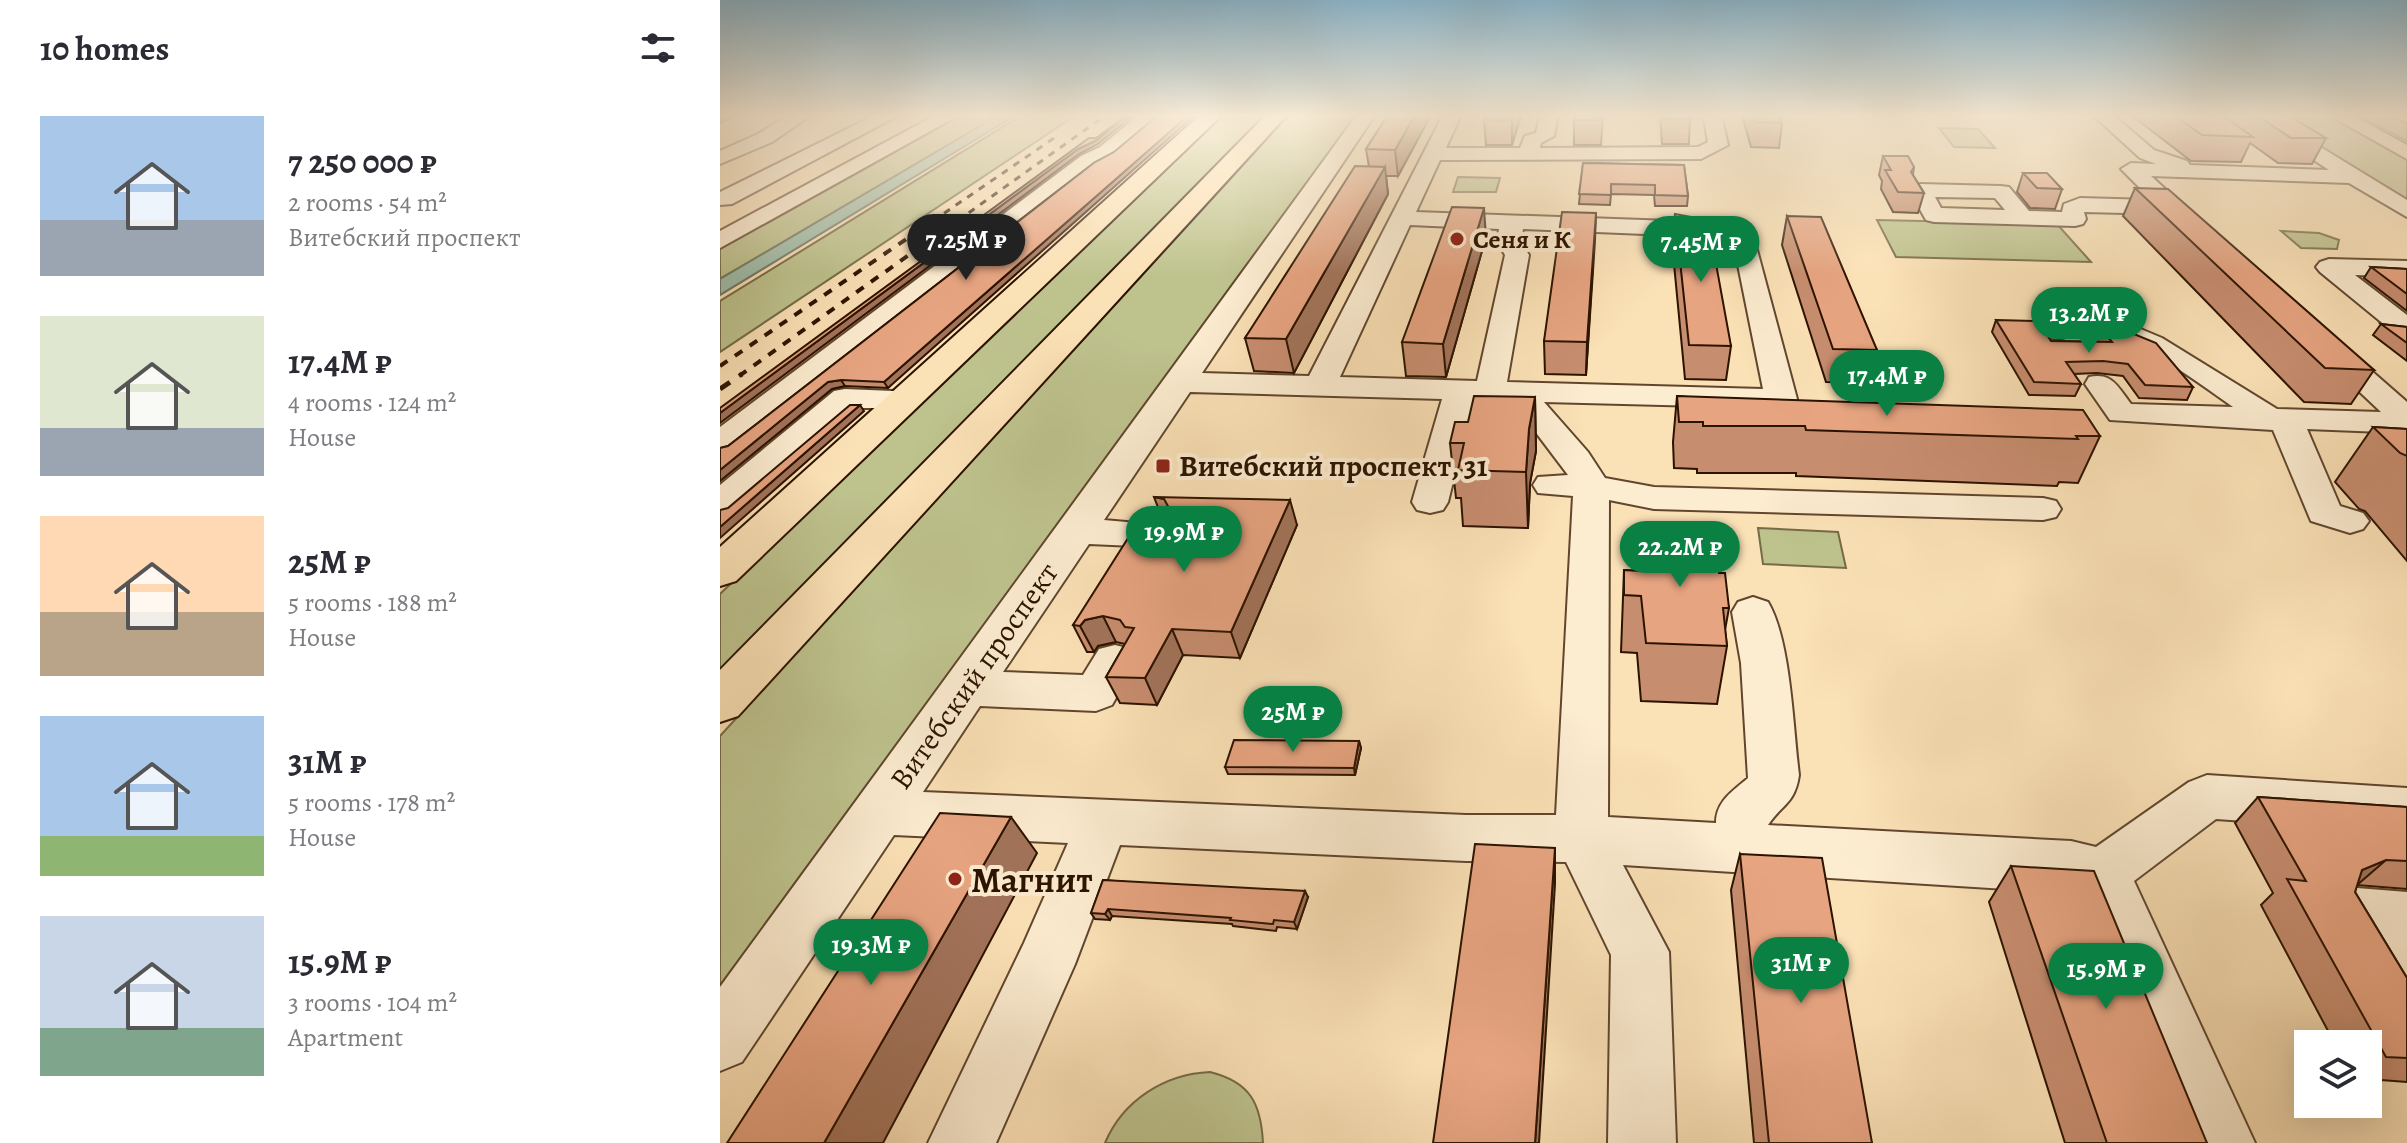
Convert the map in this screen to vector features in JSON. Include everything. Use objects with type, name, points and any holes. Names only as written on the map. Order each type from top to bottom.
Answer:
[{"type":"main road","points":[[720,571],[1147,168]]},
{"type":"main road","points":[[720,702],[1226,168]]},
{"type":"street","points":[[722,199],[783,168]]},
{"type":"street","points":[[720,241],[841,168]]},
{"type":"street","points":[[720,230],[846,168]]},
{"type":"street","points":[[720,443],[1077,168]]},
{"type":"street","name":"Витебский проспект","points":[[720,1040],[1180,382],[1329,184],[1337,168]]},
{"type":"street","points":[[1320,386],[1428,168]]},
{"type":"street","points":[[2187,168],[2195,171]]},
{"type":"street","points":[[2267,168],[2275,174]]},
{"type":"street","points":[[2339,168],[2407,210]]},
{"type":"street","points":[[2208,240],[2129,179],[2195,171],[2353,177]]},
{"type":"street","points":[[1392,184],[1420,185]]},
{"type":"street","points":[[722,199],[787,199]]},
{"type":"street","points":[[2023,218],[2075,219],[2072,209],[2080,205],[2169,207]]},
{"type":"street","points":[[1180,382],[1781,399],[1747,251],[1631,215],[1512,223],[1403,218]]},
{"type":"street","points":[[1430,502],[1475,391],[1517,255],[1509,242],[1512,223]]},
{"type":"street","points":[[2401,273],[2329,267],[2407,329]]},
{"type":"street","points":[[2054,331],[2068,328],[2083,319],[2117,325],[2277,420],[2293,433],[2324,513],[2350,521]]},
{"type":"street","points":[[2312,333],[2396,422],[2407,453]]},
{"type":"street","points":[[2100,384],[2121,413],[2396,422]]},
{"type":"street","points":[[785,393],[851,392],[906,399]]},
{"type":"street","points":[[720,504],[851,392]]},
{"type":"street","points":[[1523,393],[1529,405],[1581,463],[1571,485],[1581,839],[1640,952],[1642,1143]]},
{"type":"street","points":[[1571,485],[1654,498],[2043,509]]},
{"type":"street","points":[[1076,531],[1157,535]]},
{"type":"street","points":[[1742,848],[1742,814],[1772,789],[1774,775],[1765,677],[1753,612]]},
{"type":"street","points":[[966,688],[1096,693],[1115,661]]},
{"type":"street","points":[[879,812],[1102,824],[1466,838],[1581,839],[2071,866],[2103,873],[2207,797],[2407,810]]},
{"type":"street","points":[[962,1143],[1045,964],[1102,824]]},
{"type":"street","points":[[2103,873],[2221,1143]]},
{"type":"street","points":[[2407,919],[2357,915],[2407,995]]},
{"type":"green space","points":[[866,168],[908,168],[720,279],[720,249]]},
{"type":"green space","points":[[935,168],[996,168],[720,352],[720,301]]},
{"type":"green space","points":[[1166,168],[1216,168],[720,676],[720,594]]},
{"type":"green space","points":[[1240,168],[1317,168],[720,989],[720,736]]},
{"type":"green space","points":[[2350,168],[2407,168],[2407,204]]},
{"type":"green space","points":[[1458,177],[1500,178],[1496,192],[1453,192]]},
{"type":"green space","points":[[1877,220],[2057,224],[2091,262],[1896,257]]},
{"type":"green space","points":[[2281,231],[2319,233],[2339,240],[2337,249],[2301,248]]},
{"type":"green space","points":[[1758,528],[1838,532],[1846,568],[1763,564]]},
{"type":"green space","points":[[1210,1072],[1235,1082],[1251,1096],[1260,1116],[1263,1143],[1105,1143],[1123,1114],[1147,1092],[1177,1078]]},
{"type":"shaded area","points":[[908,168],[928,168],[720,295],[720,279]]},
{"type":"building","points":[[1048,168],[1052,168],[720,413],[720,408]]},
{"type":"building","points":[[1087,168],[1128,168],[884,382],[828,382],[720,470],[720,448],[728,446]]},
{"type":"building","points":[[1354,168],[1384,168],[1286,339],[1245,338]]},
{"type":"building","points":[[1582,168],[1684,168],[1688,196],[1655,195],[1655,185],[1611,184],[1611,195],[1579,194]]},
{"type":"building","points":[[1913,168],[1911,172],[1924,193],[1898,192],[1885,170]]},
{"type":"building","points":[[2023,173],[2047,173],[2062,189],[2037,188]]},
{"type":"building","points":[[2135,188],[2168,189],[2374,370],[2325,368]]},
{"type":"building","points":[[1452,207],[1484,208],[1443,344],[1402,342]]},
{"type":"building","points":[[1562,212],[1596,213],[1587,342],[1544,341]]},
{"type":"building","points":[[1675,214],[1708,220],[1731,346],[1689,345]]},
{"type":"building","points":[[1787,216],[1821,217],[1877,350],[1833,349]]},
{"type":"building","points":[[2371,267],[2407,269],[2407,294]]},
{"type":"building","points":[[1996,320],[2038,321],[2051,341],[2112,342],[2097,324],[2112,325],[2156,343],[2193,387],[2145,385],[2128,364],[2103,361],[2066,362],[2081,384],[2034,382]]},
{"type":"building","points":[[2381,324],[2407,327],[2407,343]]},
{"type":"building","points":[[1474,396],[1535,397],[1526,472],[1458,470],[1464,443],[1450,443],[1455,422],[1468,422]]},
{"type":"building","points":[[1677,396],[2083,410],[2100,436],[2076,436],[2078,439],[1806,430],[1805,426],[1703,426],[1703,422],[1679,422]]},
{"type":"building","points":[[850,405],[860,405],[720,527],[720,510],[728,508]]},
{"type":"building","points":[[2373,427],[2407,429],[2407,456],[2400,453]]},
{"type":"building","points":[[1154,497],[1290,500],[1231,632],[1172,629],[1145,678],[1106,677],[1134,628],[1125,627],[1120,620],[1103,616],[1085,620],[1080,626],[1073,625],[1137,524],[1164,520],[1169,508],[1164,499]]},
{"type":"building","points":[[1690,532],[1714,532],[1719,573],[1725,573],[1729,608],[1723,608],[1727,646],[1646,643],[1641,596],[1624,595],[1624,570],[1641,571],[1640,533],[1690,535]]},
{"type":"building","points":[[1234,740],[1359,741],[1354,768],[1225,767]]},
{"type":"building","points":[[2258,797],[2407,807],[2407,861],[2386,860],[2362,870],[2355,892],[2407,978],[2407,1058],[2386,1057],[2382,1050],[2382,1030],[2371,1030],[2287,879],[2306,881]]},
{"type":"building","points":[[940,813],[1011,817],[824,1143],[727,1143]]},
{"type":"building","points":[[1475,844],[1555,848],[1535,1143],[1433,1143]]},
{"type":"building","points":[[1740,854],[1822,858],[1872,1143],[1769,1143]]},
{"type":"building","points":[[2011,866],[2094,871],[2207,1143],[2107,1143]]},
{"type":"building","points":[[1103,880],[1305,891],[1294,922],[1274,920],[1273,924],[1108,909],[1105,914],[1091,913]]},
{"type":"railway","points":[[921,229],[1010,168]]},
{"type":"railway","points":[[946,229],[1031,168]]},
{"type":"railway","points":[[720,366],[924,227]]},
{"type":"railway","points":[[739,376],[948,227]]},
{"type":"railway","points":[[720,389],[742,374]]},
{"type":"place","name":"Сеня и К","points":[[1457,239]]},
{"type":"place","name":"Витебский проспект, 31","points":[[1163,466]]},
{"type":"place","name":"Магнит","points":[[955,879]]}]
